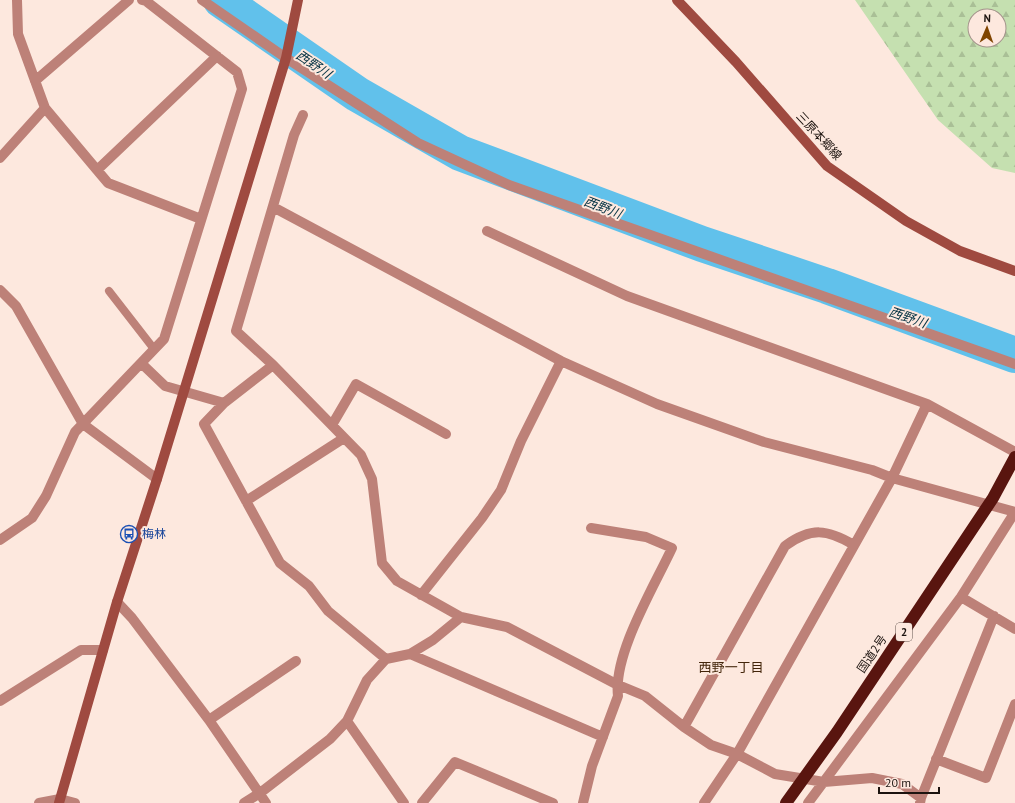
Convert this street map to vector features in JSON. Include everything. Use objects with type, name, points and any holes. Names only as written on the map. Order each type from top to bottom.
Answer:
[{"type":"highway","name":"国道2号","points":[[786,803],[837,732],[993,498],[1015,456]]},
{"type":"street","points":[[17,0],[18,34],[45,108],[97,170],[108,183],[201,219]]},
{"type":"street","points":[[35,81],[129,0]]},
{"type":"street","points":[[0,540],[32,518],[46,496],[74,432],[164,339],[242,89],[237,72],[146,1],[142,0]]},
{"type":"street","points":[[202,0],[286,58],[418,143],[509,185],[1015,364]]},
{"type":"street","points":[[59,801],[117,602],[157,479],[286,58],[298,0]]},
{"type":"street","name":"三原本郷線","points":[[677,0],[736,62],[827,166],[906,221],[947,244],[960,251],[1015,271]]},
{"type":"street","points":[[97,170],[217,56]]},
{"type":"street","points":[[0,158],[45,108]]},
{"type":"street","points":[[303,115],[294,135],[236,331],[273,365],[361,455],[372,479],[382,563],[397,581],[461,617],[508,627],[616,684],[645,696],[684,727],[711,745],[737,754],[775,774],[824,782],[872,778],[902,784],[920,800],[994,616]]},
{"type":"street","points":[[273,207],[561,361],[656,404],[764,442],[872,470],[892,478],[1015,512],[961,597],[808,803]]},
{"type":"street","points":[[487,231],[627,296],[927,404],[1015,452]]},
{"type":"street","points":[[2,297],[16,306],[83,424],[157,479]]},
{"type":"street","points":[[421,595],[482,518],[501,490],[521,441],[561,361]]},
{"type":"street","points":[[141,363],[165,386],[224,403]]},
{"type":"street","points":[[273,365],[224,403],[204,424],[280,564],[309,586],[328,611],[386,659]]},
{"type":"street","points":[[332,425],[356,384],[446,434]]},
{"type":"street","points":[[704,803],[737,754],[892,478],[927,404]]},
{"type":"street","points":[[246,501],[344,438]]},
{"type":"street","points":[[584,803],[592,766],[618,696],[616,684],[620,662],[672,548],[646,537],[591,528]]},
{"type":"street","points":[[684,727],[785,546],[800,535],[825,532],[837,535],[854,545]]},
{"type":"street","points":[[961,597],[1015,629]]},
{"type":"street","points":[[117,602],[132,618],[209,720],[266,803]]},
{"type":"street","points":[[244,803],[260,794],[330,739],[347,721],[367,680],[386,659],[410,654],[432,640],[461,617]]},
{"type":"street","points":[[0,701],[81,650],[103,650]]},
{"type":"street","points":[[410,654],[603,737]]},
{"type":"street","points":[[209,720],[296,661]]},
{"type":"street","points":[[936,758],[986,778],[1015,704]]},
{"type":"street","points":[[347,721],[404,803]]},
{"type":"street","points":[[422,803],[455,762],[553,803]]},
{"type":"street","points":[[39,803],[59,801],[75,803]]},
{"type":"lane","points":[[109,291],[154,349]]},
{"type":"green space","points":[[855,0],[1015,0],[1015,173],[992,168],[938,120]]},
{"type":"waterway","name":"西野川","points":[[221,0],[357,94],[460,153],[702,244],[827,286],[1015,355]]},
{"type":"place","name":"梅林","points":[[129,534]]},
{"type":"district","name":"西野一丁目","points":[[731,667]]}]
